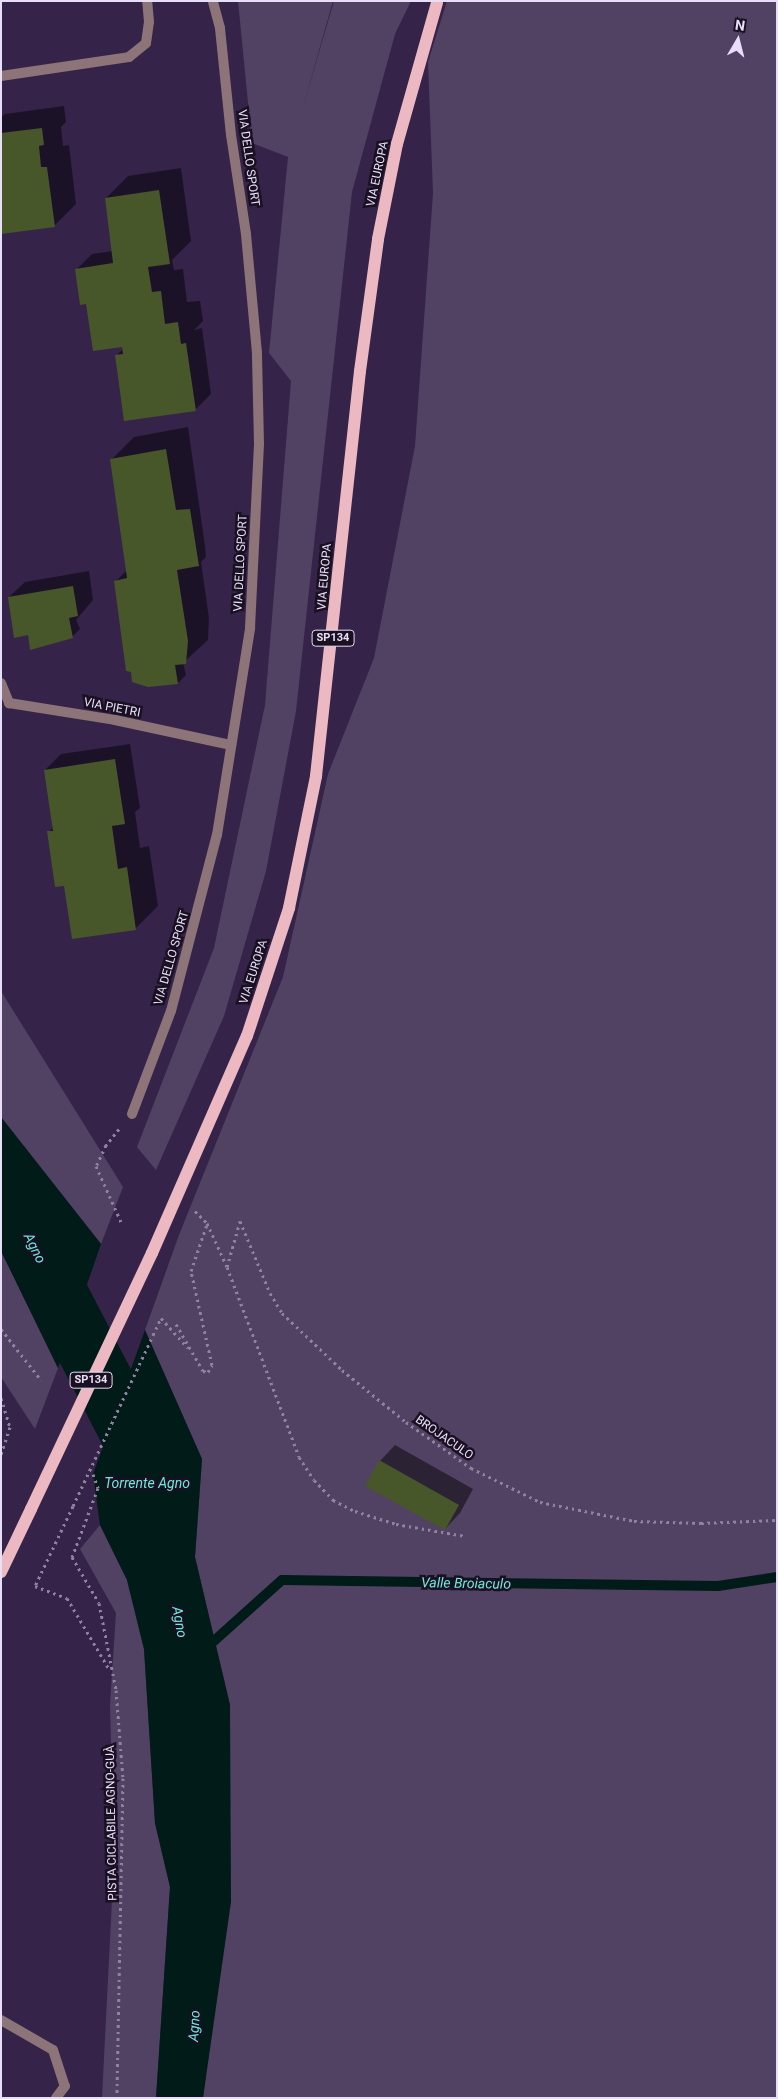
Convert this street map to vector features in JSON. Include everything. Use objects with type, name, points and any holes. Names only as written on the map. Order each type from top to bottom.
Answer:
[{"type":"main road","name":"VIA EUROPA","points":[[1,1572],[152,1253],[247,1036],[289,908],[316,776],[360,370],[378,238],[398,144],[438,3]]},
{"type":"street","points":[[1,76],[129,56],[146,43],[149,22],[147,1]]},
{"type":"street","name":"VIA DELLO SPORT","points":[[132,1114],[171,1012],[194,929],[217,834],[250,628],[259,444],[256,353],[246,234],[231,135],[220,28],[213,1]]},
{"type":"street","name":"VIA PIETRI","points":[[1,684],[9,703],[115,720],[231,745]]},
{"type":"street","points":[[1,2020],[54,2050],[64,2086],[56,2098]]},
{"type":"path","points":[[122,1224],[96,1166],[106,1145],[132,1114]]},
{"type":"path","points":[[174,1201],[200,1213],[207,1223],[227,1267],[299,1457],[314,1480],[333,1500],[355,1511],[396,1524],[465,1536]]},
{"type":"path","name":"BROJACULO","points":[[227,1267],[240,1220],[270,1293],[282,1312],[342,1370],[406,1422],[471,1468],[540,1502],[634,1521],[701,1523],[777,1520]]},
{"type":"path","points":[[176,1324],[203,1371],[208,1372],[212,1365],[191,1271],[207,1223]]},
{"type":"path","points":[[111,1672],[67,1598],[35,1586],[161,1318],[193,1354]]},
{"type":"path","points":[[1,1329],[41,1380]]},
{"type":"path","points":[[1,1398],[10,1427],[1,1455]]},
{"type":"path","name":"PISTA CICLABILE AGNO-GUÀ","points":[[92,1474],[98,1488],[72,1556],[99,1603],[116,1690],[123,1778],[117,2098]]},
{"type":"shaded area","points":[[238,1],[333,1],[303,107],[334,1],[411,1],[395,34],[352,192],[296,711],[266,871],[224,1016],[156,1170],[137,1147],[214,948],[265,705],[291,381],[269,353],[288,157],[252,143]]},
{"type":"shaded area","points":[[447,1],[777,1],[777,2098],[203,2098],[210,2040],[230,1705],[195,1557],[202,1459],[145,1330],[179,1235],[283,977],[328,774],[374,658],[415,446],[433,193],[428,62]]},
{"type":"shaded area","points":[[1,991],[123,1187],[101,1244],[1,1117]]},
{"type":"shaded area","points":[[1,1251],[58,1368],[35,1429],[1,1377]]},
{"type":"shaded area","points":[[100,1525],[127,1580],[144,1649],[155,1823],[170,1887],[156,2098],[102,2098],[114,1860],[110,1704],[116,1613],[80,1549]]},
{"type":"water","points":[[1,1117],[101,1244],[58,1368],[1,1251]]},
{"type":"water","name":"Torrente Agno","points":[[145,1330],[202,1459],[195,1557],[230,1705],[231,1902],[203,2098],[156,2098],[170,1887],[155,1823],[144,1649],[127,1580],[100,1525],[93,1474]]},
{"type":"building","points":[[42,128],[44,145],[39,146],[41,167],[47,167],[55,227],[1,234],[1,133]]},
{"type":"building","points":[[159,190],[170,264],[148,267],[152,292],[161,291],[165,324],[178,322],[181,344],[186,343],[196,411],[124,421],[115,355],[123,354],[122,347],[93,351],[86,304],[80,305],[75,269],[113,263],[105,198]]},
{"type":"building","points":[[166,449],[176,510],[190,509],[199,566],[177,570],[188,641],[186,664],[175,665],[178,684],[148,687],[132,682],[131,672],[126,671],[114,581],[127,578],[110,459]]},
{"type":"building","points":[[73,586],[78,616],[69,618],[73,638],[30,650],[28,635],[14,638],[8,597]]},
{"type":"building","points":[[115,759],[125,824],[112,826],[118,869],[127,867],[136,930],[72,939],[64,886],[55,887],[47,831],[53,831],[44,770]]},
{"type":"building","points":[[379,1460],[459,1505],[445,1530],[365,1486]]},
{"type":"waterway","name":"Agno","points":[[1,1184],[128,1429],[151,1482]]},
{"type":"waterway","name":"Valle Broiaculo","points":[[205,1649],[282,1580],[718,1586],[777,1577]]}]
